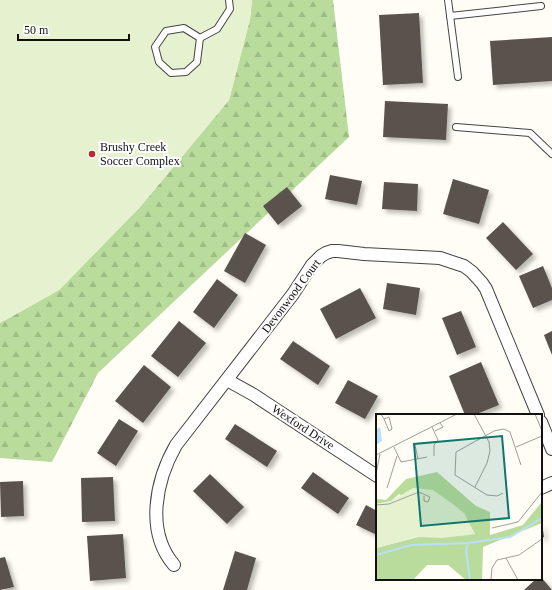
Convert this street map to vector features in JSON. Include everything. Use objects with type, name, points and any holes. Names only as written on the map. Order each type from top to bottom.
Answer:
[{"type":"street","name":"Devonwood Court","points":[[174,565],[164,551],[156,523],[162,475],[169,458],[176,445],[293,294],[312,265],[321,256],[332,251],[338,250],[364,254],[426,256],[440,258],[464,266],[472,272],[482,283],[538,414]]},
{"type":"street","name":"Wexford Drive","points":[[227,380],[254,395],[376,475]]},
{"type":"street","points":[[542,424],[552,449]]},
{"type":"street","points":[[542,488],[552,483]]},
{"type":"lane","points":[[200,38],[217,29],[230,9],[229,0]]},
{"type":"lane","points":[[448,0],[458,77]]},
{"type":"lane","points":[[450,16],[541,6]]},
{"type":"lane","points":[[184,28],[200,38],[197,62],[186,72],[171,74],[158,62],[155,47],[166,30],[184,28]]},
{"type":"lane","points":[[456,127],[530,133],[552,154]]},
{"type":"green space","name":"Brushy Creek Soccer Complex","points":[[0,0],[252,0],[250,19],[229,100],[140,207],[59,290],[0,323]]},
{"type":"green space","points":[[252,0],[333,0],[349,137],[98,373],[52,462],[0,458],[0,323],[59,290],[140,207],[229,100],[250,19]]},
{"type":"building","points":[[419,13],[423,83],[383,85],[379,15]]},
{"type":"building","points":[[552,37],[552,81],[493,85],[490,41]]},
{"type":"building","points":[[385,101],[448,104],[446,140],[383,137]]},
{"type":"building","points":[[330,175],[362,181],[357,205],[325,199]]},
{"type":"building","points":[[453,179],[489,190],[479,224],[443,214]]},
{"type":"building","points":[[384,182],[418,184],[417,211],[382,209]]},
{"type":"building","points":[[287,187],[302,206],[278,225],[263,206]]},
{"type":"building","points":[[503,222],[533,254],[516,270],[486,238]]},
{"type":"building","points":[[245,233],[266,245],[245,283],[224,271]]},
{"type":"building","points":[[543,266],[552,288],[552,300],[533,308],[519,276]]},
{"type":"building","points":[[217,279],[238,295],[214,328],[193,312]]},
{"type":"building","points":[[387,283],[420,288],[416,315],[383,309]]},
{"type":"building","points":[[360,288],[376,318],[336,339],[320,309]]},
{"type":"building","points":[[461,311],[476,347],[457,355],[442,318]]},
{"type":"building","points":[[179,321],[206,343],[178,377],[151,356]]},
{"type":"building","points":[[552,331],[552,355],[544,335]]},
{"type":"building","points":[[293,341],[330,366],[318,385],[280,359]]},
{"type":"building","points":[[481,362],[499,405],[476,414],[465,414],[449,376]]},
{"type":"building","points":[[144,365],[171,387],[143,423],[115,401]]},
{"type":"building","points":[[348,380],[378,396],[365,419],[335,403]]},
{"type":"building","points":[[119,419],[138,431],[116,466],[97,453]]},
{"type":"building","points":[[235,424],[277,451],[267,467],[225,439]]},
{"type":"building","points":[[313,472],[349,498],[338,514],[301,488]]},
{"type":"building","points":[[210,474],[244,507],[227,524],[193,491]]},
{"type":"building","points":[[113,477],[115,521],[82,522],[81,478]]},
{"type":"building","points":[[23,481],[24,516],[1,517],[0,482]]},
{"type":"building","points":[[366,505],[376,510],[376,535],[356,525]]},
{"type":"building","points":[[542,523],[544,537],[542,538]]},
{"type":"building","points":[[123,534],[126,578],[90,581],[87,536]]},
{"type":"building","points":[[235,551],[256,558],[247,590],[223,590]]},
{"type":"building","points":[[5,557],[14,587],[0,590],[0,558]]},
{"type":"building","points":[[542,578],[552,590],[524,590],[535,580],[542,580]]},
{"type":"place","name":"Brushy Creek Soccer Complex","points":[[92,154]]}]
